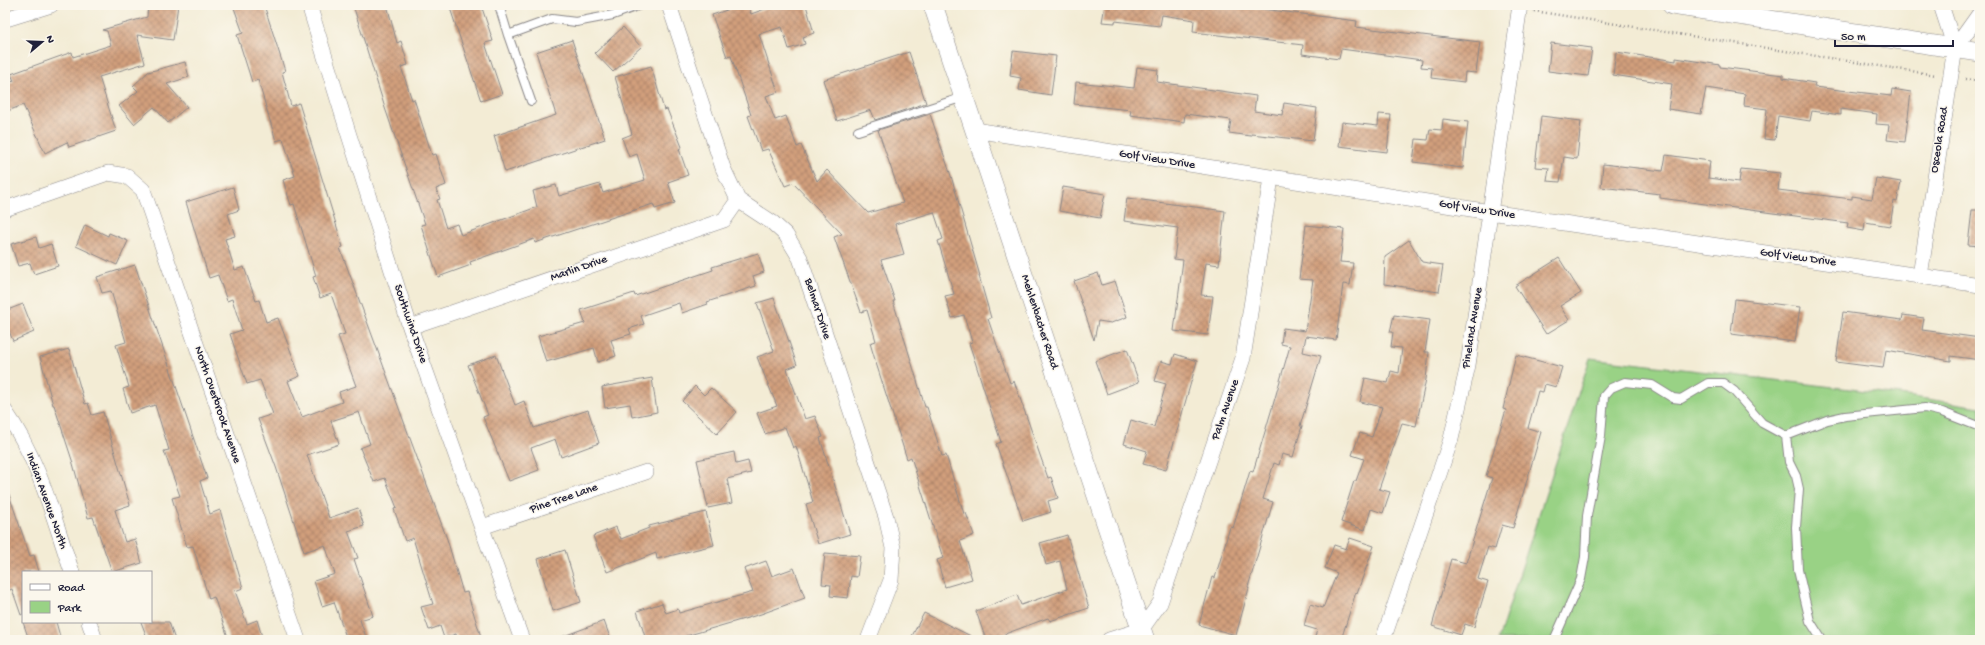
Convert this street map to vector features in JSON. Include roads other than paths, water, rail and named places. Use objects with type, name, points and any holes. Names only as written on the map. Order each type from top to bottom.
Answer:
[{"type":"street","points":[[5,16],[6,19],[51,5]]},
{"type":"street","name":"Southwind Drive","points":[[309,5],[410,327],[522,640]]},
{"type":"street","points":[[669,5],[722,168],[738,200]]},
{"type":"street","name":"Mehlenbacher Road","points":[[932,5],[1143,635]]},
{"type":"street","points":[[1672,5],[1980,52]]},
{"type":"street","points":[[1941,5],[1955,48]]},
{"type":"street","name":"Pineland Avenue","points":[[1383,640],[1451,440],[1468,365],[1520,8]]},
{"type":"street","name":"Osceola Road","points":[[1920,276],[1955,48],[1980,13]]},
{"type":"street","name":"Golf View Drive","points":[[975,130],[1490,212],[1980,285]]},
{"type":"street","name":"North Overbrook Avenue","points":[[5,209],[108,173],[127,176],[143,190],[298,640]]},
{"type":"street","name":"Palm Avenue","points":[[1143,635],[1160,603],[1243,358],[1271,178]]},
{"type":"street","name":"Marlin Drive","points":[[410,327],[724,220],[738,200]]},
{"type":"street","name":"Belmar Drive","points":[[738,200],[773,223],[786,235],[800,258],[886,517],[893,548],[891,580],[868,640]]},
{"type":"street","name":"Indian Avenue North","points":[[5,411],[19,430],[38,470],[72,571]]},
{"type":"street","name":"Pine Tree Lane","points":[[482,527],[646,472]]},
{"type":"street","points":[[89,623],[95,640]]},
{"type":"street","points":[[1109,640],[1143,635]]},
{"type":"lane","points":[[499,5],[530,101]]},
{"type":"lane","points":[[508,35],[552,19],[576,22],[614,15],[640,5]]},
{"type":"lane","points":[[858,131],[964,97]]},
{"type":"lane","points":[[1554,640],[1581,579],[1585,557],[1587,516],[1601,436],[1604,396],[1611,388],[1624,382],[1652,385],[1673,398],[1681,398],[1708,383],[1723,383],[1734,391],[1762,423],[1786,436],[1827,420],[1845,416],[1924,408],[1942,412],[1980,427]]},
{"type":"lane","points":[[1786,436],[1789,462],[1796,476],[1798,489],[1796,527],[1798,570],[1810,622],[1822,640]]}]
